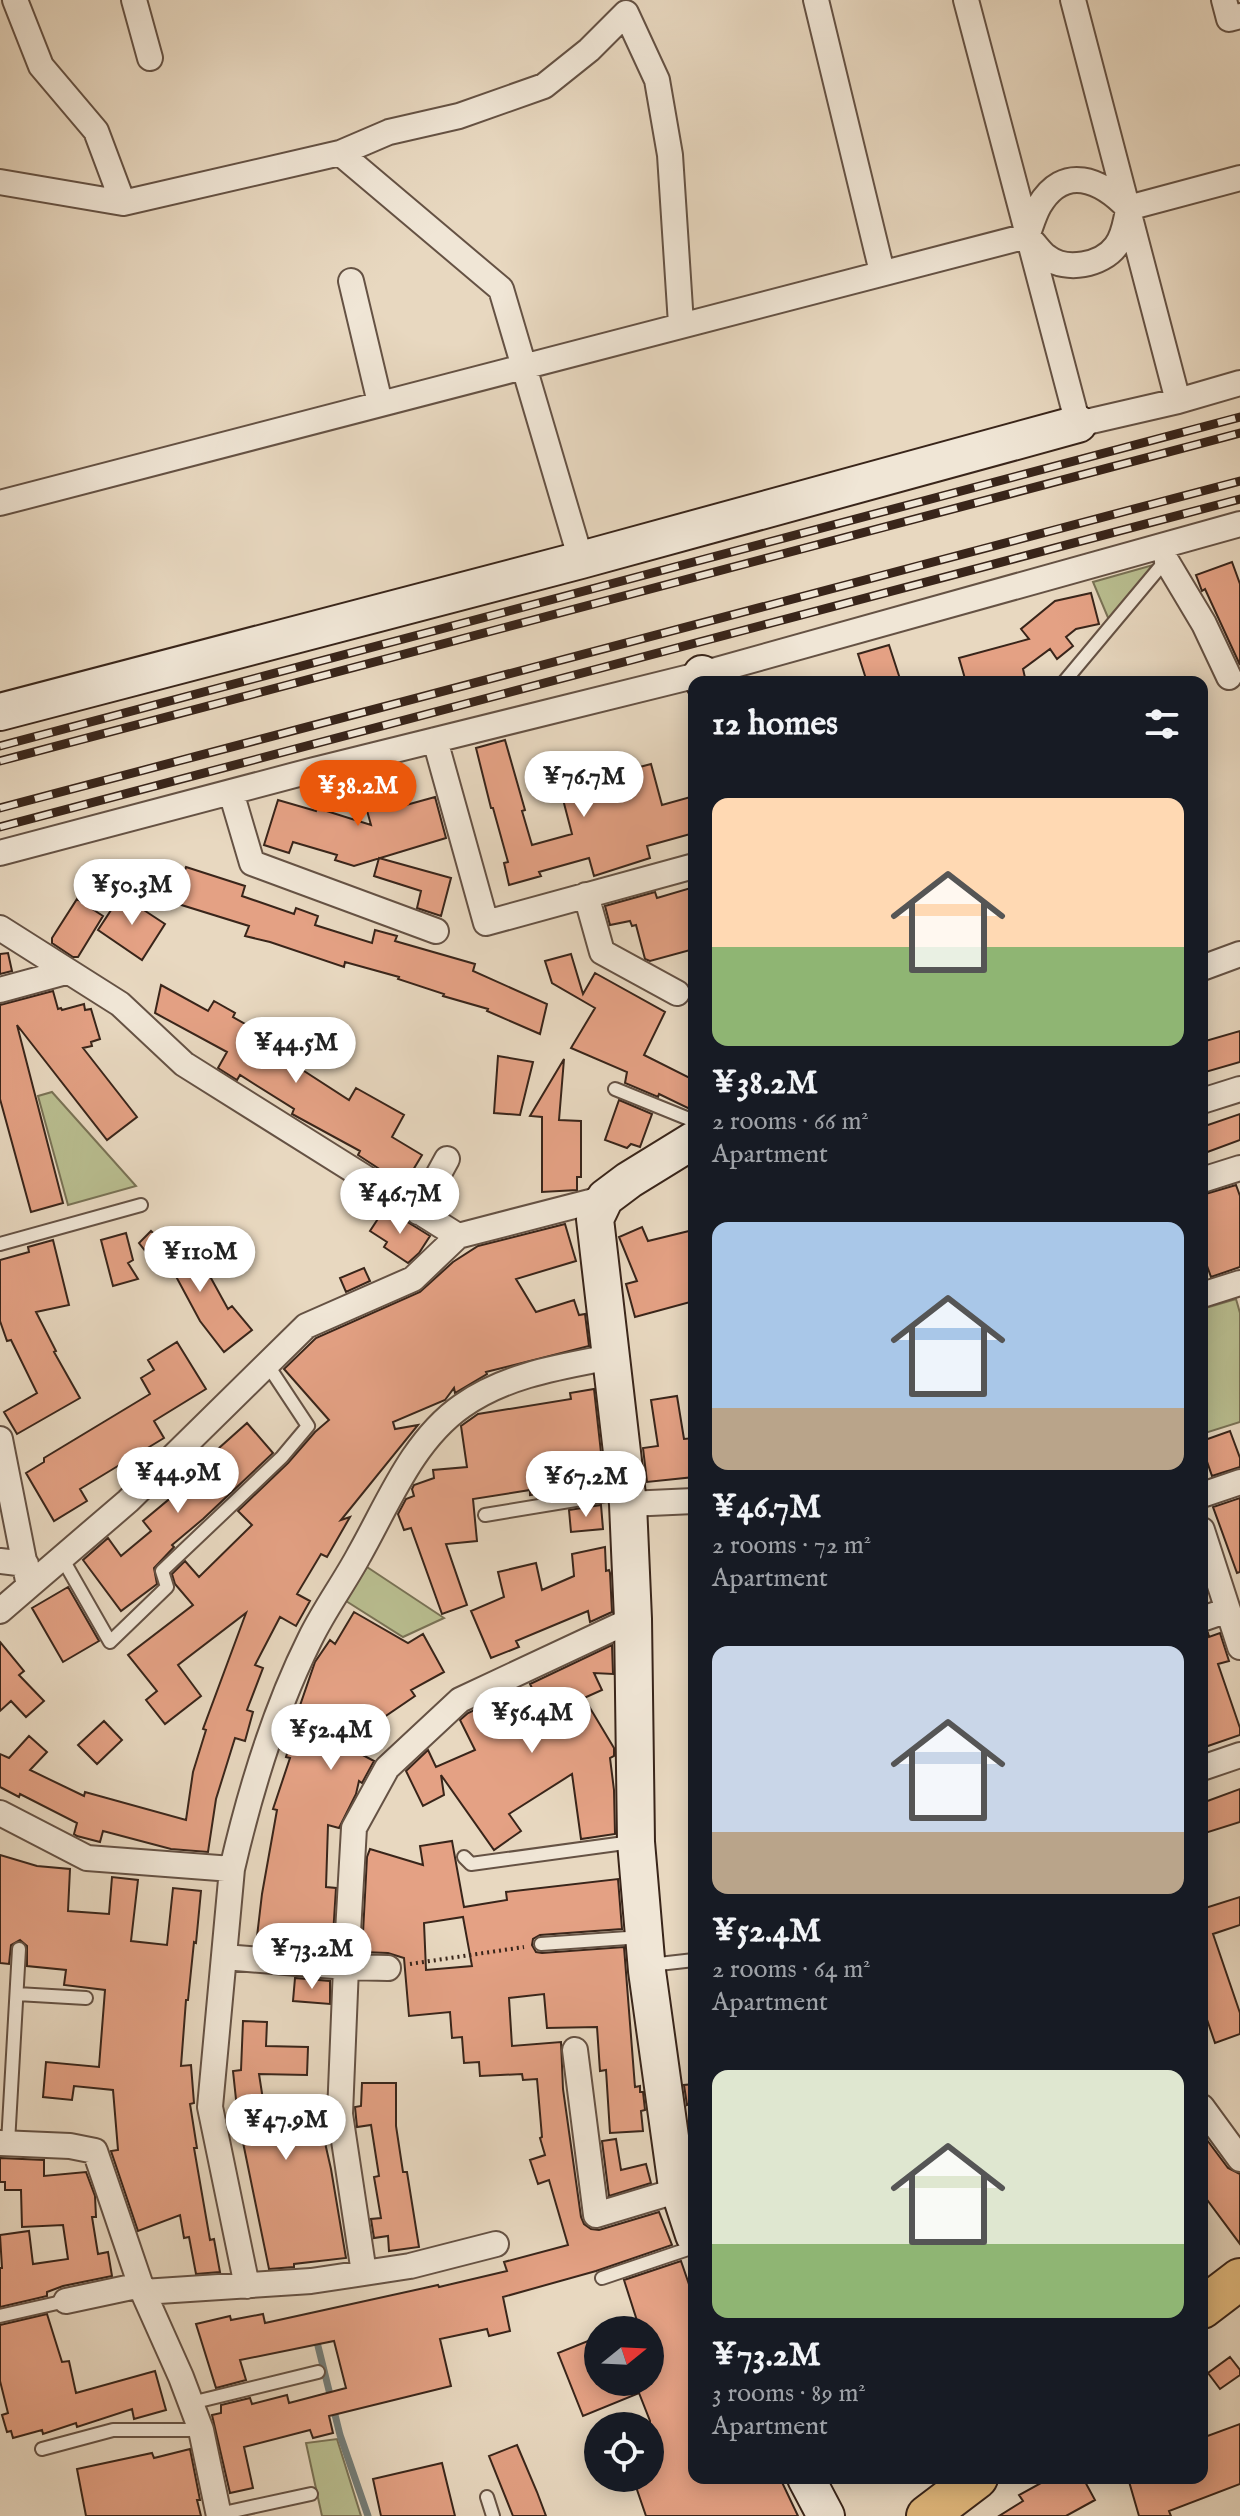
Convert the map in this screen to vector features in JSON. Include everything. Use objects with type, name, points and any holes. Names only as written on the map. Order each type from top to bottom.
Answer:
[{"type":"main road","points":[[1208,2303],[1240,2279]]},
{"type":"main road","points":[[927,2516],[969,2484]]},
{"type":"street","points":[[15,0],[41,66],[96,131],[123,203]]},
{"type":"street","points":[[134,0],[150,58]]},
{"type":"street","points":[[816,0],[882,272]]},
{"type":"street","points":[[966,0],[1078,424]]},
{"type":"street","points":[[1073,0],[1178,401]]},
{"type":"street","points":[[1224,0],[1229,19],[1240,16]]},
{"type":"street","points":[[0,182],[123,203],[340,153],[389,132],[459,116],[544,86],[589,50],[629,4],[657,80],[670,155],[681,324]]},
{"type":"street","points":[[340,153],[501,289],[581,560]]},
{"type":"street","points":[[1128,208],[1240,178]]},
{"type":"street","points":[[1027,236],[1038,207],[1047,194],[1063,182],[1081,180],[1098,183],[1128,208]]},
{"type":"street","points":[[1027,236],[1049,259],[1069,265],[1094,262],[1109,255],[1118,244],[1128,208]]},
{"type":"street","points":[[0,503],[1027,236]]},
{"type":"street","points":[[351,281],[380,403]]},
{"type":"street","points":[[0,712],[1240,383]]},
{"type":"street","points":[[710,676],[1165,554],[1240,524]]},
{"type":"street","points":[[1165,554],[1229,677]]},
{"type":"street","points":[[0,853],[435,740],[688,681]]},
{"type":"street","points":[[435,740],[486,923],[688,868]]},
{"type":"street","points":[[231,792],[252,863],[436,931]]},
{"type":"street","points":[[586,895],[602,952],[677,993]]},
{"type":"street","points":[[0,928],[120,1004],[184,1064],[458,1236]]},
{"type":"street","points":[[1208,966],[1240,954]]},
{"type":"street","points":[[0,990],[66,972]]},
{"type":"street","points":[[1208,1099],[1240,1089]]},
{"type":"street","points":[[0,1611],[28,1575],[62,1558],[128,1501],[306,1326],[413,1279],[458,1236],[605,1198],[688,1144]]},
{"type":"street","points":[[418,1212],[447,1159]]},
{"type":"street","points":[[1208,1178],[1240,1168]]},
{"type":"street","points":[[605,1198],[595,1219],[627,1498],[633,1619],[636,1842],[646,1951],[679,2190],[688,2217]]},
{"type":"street","points":[[1208,1293],[1240,1283]]},
{"type":"street","points":[[247,2286],[210,2107],[232,1869],[273,1726],[310,1639],[396,1486],[434,1432],[459,1408],[484,1392],[535,1372],[611,1357]]},
{"type":"street","points":[[0,1439],[28,1575]]},
{"type":"street","points":[[1208,1493],[1240,1482]]},
{"type":"street","points":[[627,1498],[688,1501]]},
{"type":"street","points":[[1208,1547],[1236,1628]]},
{"type":"street","points":[[0,1561],[28,1575]]},
{"type":"street","points":[[364,2273],[340,2114],[354,1828],[387,1768],[460,1700],[633,1619]]},
{"type":"street","points":[[1208,1621],[1236,1628]]},
{"type":"street","points":[[1208,1766],[1240,1755]]},
{"type":"street","points":[[0,1813],[87,1858],[232,1869]]},
{"type":"street","points":[[224,1957],[388,1968]]},
{"type":"street","points":[[575,2050],[596,2215],[679,2190]]},
{"type":"street","points":[[1208,2115],[1240,2159]]},
{"type":"street","points":[[4,2143],[70,2146],[95,2151],[142,2289],[201,2430],[219,2515]]},
{"type":"street","points":[[66,2301],[142,2289],[311,2281],[410,2266],[496,2244]]},
{"type":"street","points":[[809,2484],[826,2516]]},
{"type":"lane","points":[[1069,676],[1165,554]]},
{"type":"lane","points":[[615,1089],[688,1119]]},
{"type":"lane","points":[[0,1244],[141,1205]]},
{"type":"lane","points":[[62,1558],[110,1642],[167,1587],[162,1571],[282,1457],[308,1426],[267,1364]]},
{"type":"lane","points":[[485,1515],[627,1498]]},
{"type":"lane","points":[[464,1857],[471,1864],[636,1842]]},
{"type":"lane","points":[[541,1944],[646,1951],[688,1959]]},
{"type":"lane","points":[[4,2143],[19,1949]]},
{"type":"lane","points":[[17,1994],[86,1998]]},
{"type":"lane","points":[[602,2278],[688,2249]]},
{"type":"lane","points":[[0,2316],[66,2301]]},
{"type":"lane","points":[[191,2403],[318,2372]]},
{"type":"lane","points":[[42,2449],[113,2430],[201,2430]]},
{"type":"lane","points":[[219,2515],[311,2494]]},
{"type":"lane","points":[[487,2497],[493,2516]]},
{"type":"path","points":[[388,1968],[541,1944]]},
{"type":"green space","points":[[1153,565],[1109,620],[1093,582]]},
{"type":"green space","points":[[52,1092],[136,1186],[68,1205],[38,1096]]},
{"type":"green space","points":[[1236,1299],[1240,1313],[1240,1422],[1208,1432],[1208,1307]]},
{"type":"green space","points":[[367,1567],[444,1618],[403,1637],[346,1601]]},
{"type":"green space","points":[[337,2439],[361,2516],[322,2516],[306,2443]]},
{"type":"building","points":[[1232,562],[1240,584],[1240,665],[1196,575]]},
{"type":"building","points":[[1091,593],[1099,624],[1076,629],[1066,637],[1073,646],[1057,659],[1050,649],[1023,669],[1025,676],[964,676],[959,658],[1029,639],[1021,629],[1055,601]]},
{"type":"building","points":[[889,645],[899,676],[865,676],[858,654]]},
{"type":"building","points":[[505,740],[532,845],[572,834],[560,788],[651,764],[662,805],[688,798],[688,835],[647,846],[650,858],[594,876],[589,858],[539,872],[541,876],[509,885],[504,863],[508,862],[476,748]]},
{"type":"building","points":[[377,773],[388,810],[435,797],[446,838],[354,866],[335,860],[337,855],[293,842],[289,853],[264,845],[278,800],[371,825],[358,778]]},
{"type":"building","points":[[379,858],[451,878],[441,916],[417,908],[421,891],[374,876]]},
{"type":"building","points":[[186,867],[245,886],[242,896],[294,914],[296,908],[318,916],[315,925],[372,943],[375,930],[397,936],[395,941],[475,964],[473,971],[547,1004],[540,1034],[488,1009],[443,996],[399,977],[345,962],[344,967],[245,936],[249,926],[175,903]]},
{"type":"building","points":[[688,889],[688,951],[650,961],[645,959],[636,925],[632,926],[630,921],[610,925],[605,906],[655,892],[657,898]]},
{"type":"building","points":[[121,895],[165,924],[142,960],[98,930]]},
{"type":"building","points":[[77,899],[103,916],[78,957],[73,957],[52,943],[52,938]]},
{"type":"building","points":[[8,953],[12,971],[0,974],[0,954]]},
{"type":"building","points":[[571,954],[583,994],[595,973],[665,1012],[644,1055],[688,1077],[688,1108],[625,1083],[627,1072],[571,1048],[595,1008],[552,983],[545,961]]},
{"type":"building","points":[[161,985],[208,1011],[214,1001],[235,1013],[233,1017],[304,1064],[301,1069],[349,1100],[356,1088],[404,1115],[392,1137],[422,1155],[404,1185],[358,1155],[360,1151],[292,1114],[294,1109],[240,1075],[237,1080],[218,1068],[227,1052],[155,1013]]},
{"type":"building","points":[[53,991],[58,1009],[84,1004],[85,1010],[91,1009],[100,1039],[91,1042],[92,1046],[83,1048],[137,1117],[107,1140],[17,1025],[63,1203],[31,1212],[0,1099],[0,1005]]},
{"type":"building","points":[[1240,1031],[1240,1062],[1208,1071],[1208,1040]]},
{"type":"building","points":[[498,1056],[533,1062],[520,1115],[494,1113]]},
{"type":"building","points":[[564,1059],[559,1120],[581,1121],[581,1177],[577,1177],[577,1190],[542,1192],[542,1117],[530,1116]]},
{"type":"building","points":[[619,1100],[652,1114],[640,1147],[631,1144],[627,1148],[605,1140]]},
{"type":"building","points":[[1240,1114],[1240,1140],[1208,1152],[1208,1125]]},
{"type":"building","points":[[1236,1185],[1240,1196],[1240,1267],[1211,1277],[1208,1269],[1208,1193]]},
{"type":"building","points":[[385,1208],[430,1236],[408,1263],[384,1247],[387,1242],[370,1231]]},
{"type":"building","points":[[565,1224],[576,1261],[516,1279],[536,1312],[574,1300],[579,1315],[585,1314],[589,1346],[486,1372],[455,1393],[454,1388],[445,1400],[393,1422],[395,1429],[418,1425],[341,1520],[350,1517],[327,1557],[321,1554],[297,1594],[310,1601],[296,1626],[280,1617],[255,1665],[263,1668],[247,1710],[253,1712],[245,1741],[235,1738],[216,1799],[208,1852],[171,1849],[103,1831],[100,1842],[77,1836],[74,1834],[77,1823],[0,1787],[0,1754],[9,1758],[29,1736],[47,1752],[30,1770],[84,1796],[85,1792],[186,1820],[193,1772],[206,1730],[203,1729],[246,1613],[178,1665],[201,1696],[165,1724],[146,1700],[157,1691],[128,1655],[193,1605],[175,1584],[172,1574],[185,1561],[199,1577],[252,1525],[238,1511],[329,1420],[284,1369],[316,1338],[420,1292],[453,1262],[478,1246]]},
{"type":"building","points":[[642,1227],[648,1241],[688,1231],[688,1303],[635,1317],[626,1284],[637,1281],[619,1237]]},
{"type":"building","points":[[151,1231],[189,1267],[201,1260],[228,1309],[232,1306],[252,1330],[224,1352],[200,1321],[172,1269],[165,1276],[139,1243]]},
{"type":"building","points":[[126,1233],[133,1260],[128,1263],[138,1279],[113,1286],[101,1240]]},
{"type":"building","points":[[53,1240],[69,1305],[36,1312],[80,1398],[17,1434],[4,1412],[37,1393],[11,1340],[7,1341],[0,1321],[0,1260],[29,1252],[28,1247]]},
{"type":"building","points":[[364,1268],[370,1281],[346,1292],[340,1278]]},
{"type":"building","points":[[177,1342],[206,1389],[154,1421],[164,1438],[80,1489],[87,1501],[54,1521],[26,1473],[44,1462],[44,1458],[150,1394],[141,1378],[154,1370],[148,1360]]},
{"type":"building","points":[[594,1389],[604,1480],[599,1481],[600,1487],[530,1495],[530,1490],[473,1499],[477,1541],[446,1544],[467,1605],[442,1614],[411,1528],[404,1530],[398,1514],[406,1499],[414,1496],[414,1485],[434,1478],[433,1470],[467,1467],[461,1426],[478,1414],[571,1399],[570,1393]]},
{"type":"building","points":[[677,1396],[684,1439],[688,1439],[688,1478],[647,1482],[643,1448],[658,1446],[651,1400]]},
{"type":"building","points":[[247,1423],[273,1453],[172,1545],[174,1547],[154,1568],[157,1584],[121,1611],[83,1560],[108,1538],[121,1556],[151,1531],[143,1521],[174,1495],[166,1485],[203,1448],[210,1456]]},
{"type":"building","points":[[1230,1431],[1240,1458],[1240,1467],[1212,1476],[1208,1464],[1208,1439]]},
{"type":"building","points":[[1240,1498],[1240,1572],[1237,1573],[1213,1507]]},
{"type":"building","points":[[601,1505],[603,1529],[571,1532],[569,1510]]},
{"type":"building","points":[[605,1547],[612,1612],[590,1622],[588,1611],[516,1641],[519,1647],[491,1658],[471,1611],[504,1597],[498,1572],[536,1563],[542,1590],[574,1576],[572,1554]]},
{"type":"building","points":[[68,1587],[99,1641],[63,1662],[32,1608]]},
{"type":"building","points":[[354,1612],[408,1643],[423,1634],[444,1672],[411,1690],[415,1696],[380,1720],[384,1724],[357,1752],[374,1761],[362,1783],[359,1781],[339,1828],[328,1825],[326,1887],[336,1888],[332,1951],[256,1945],[277,1810],[273,1809],[290,1758],[286,1757],[295,1720],[315,1662],[330,1640],[335,1644]]},
{"type":"building","points":[[1208,1633],[1209,1637],[1220,1633],[1229,1661],[1218,1664],[1240,1735],[1208,1746]]},
{"type":"building","points":[[0,1642],[24,1671],[19,1675],[44,1701],[26,1717],[11,1701],[0,1711]]},
{"type":"building","points":[[612,1645],[613,1674],[594,1673],[602,1690],[584,1698],[614,1748],[614,1756],[610,1758],[615,1834],[581,1839],[572,1774],[509,1814],[521,1831],[494,1850],[441,1775],[444,1795],[423,1806],[406,1771],[428,1750],[436,1767],[475,1750],[460,1720],[468,1713],[494,1701],[496,1705],[532,1688],[530,1684]]},
{"type":"building","points":[[104,1721],[122,1740],[97,1764],[78,1745]]},
{"type":"building","points":[[1240,1789],[1240,1822],[1208,1832],[1208,1801]]},
{"type":"building","points":[[452,1841],[464,1907],[507,1900],[506,1892],[618,1879],[622,1929],[540,1935],[533,1939],[532,1945],[536,1952],[542,1953],[624,1947],[635,2087],[640,2086],[640,2092],[643,2092],[645,2110],[641,2111],[643,2131],[610,2133],[606,2070],[600,2071],[597,2027],[547,2028],[544,1994],[509,1998],[512,2046],[561,2042],[563,2089],[584,2224],[599,2230],[659,2212],[672,2245],[596,2271],[503,2297],[510,2331],[489,2336],[487,2329],[440,2339],[451,2386],[329,2416],[333,2433],[313,2438],[310,2430],[244,2447],[253,2488],[230,2493],[212,2415],[221,2413],[221,2405],[250,2398],[252,2404],[287,2395],[289,2403],[346,2388],[334,2341],[240,2360],[246,2380],[216,2388],[196,2324],[230,2316],[231,2320],[263,2314],[265,2323],[439,2287],[507,2271],[504,2262],[568,2245],[549,2180],[538,2184],[530,2160],[545,2155],[540,2138],[537,2079],[523,2080],[522,2074],[480,2076],[479,2062],[464,2063],[462,2037],[452,2038],[450,2012],[409,2016],[404,1958],[388,1953],[362,1952],[370,1849],[423,1865],[420,1846]],"holes":[[[463,1917],[472,1966],[426,1970],[424,1923]]]},
{"type":"building","points":[[0,1855],[37,1866],[70,1869],[68,1911],[109,1914],[112,1877],[138,1880],[131,1941],[167,1945],[173,1888],[201,1891],[186,2000],[181,2066],[191,2065],[194,2103],[190,2104],[197,2148],[194,2148],[210,2240],[214,2239],[220,2272],[196,2274],[189,2237],[184,2238],[180,2215],[138,2231],[111,2151],[118,2150],[113,2090],[74,2086],[72,2100],[43,2097],[46,2062],[99,2067],[105,1990],[64,1985],[66,1970],[27,1966],[27,1946],[20,1940],[11,1945],[9,1964],[0,1963]]},
{"type":"building","points":[[1240,1897],[1240,1925],[1213,1934],[1240,2013],[1240,2034],[1215,2043],[1208,2023],[1208,1907]]},
{"type":"building","points":[[295,1978],[330,1981],[330,2004],[293,2001]]},
{"type":"building","points":[[243,2021],[267,2022],[266,2046],[308,2047],[307,2075],[259,2074],[268,2132],[320,2121],[346,2258],[269,2269],[238,2118],[233,2071],[241,2070]]},
{"type":"building","points":[[362,2083],[396,2083],[396,2126],[419,2247],[389,2251],[388,2236],[374,2238],[371,2219],[381,2218],[374,2177],[379,2176],[371,2125],[357,2127],[355,2107],[361,2106]]},
{"type":"building","points":[[684,2085],[688,2085],[687,2105]]},
{"type":"building","points":[[616,2139],[621,2170],[646,2164],[651,2183],[609,2196],[602,2141]]},
{"type":"building","points":[[1208,2141],[1228,2168],[1240,2174],[1240,2244],[1208,2201]]},
{"type":"building","points":[[0,2158],[44,2160],[44,2176],[86,2172],[95,2196],[96,2217],[92,2217],[98,2254],[108,2252],[112,2276],[63,2286],[47,2292],[47,2296],[0,2307],[0,2235],[29,2231],[33,2264],[68,2259],[63,2225],[22,2227],[21,2190],[5,2190],[5,2182],[0,2182]]},
{"type":"building","points":[[681,2261],[688,2281],[688,2484],[783,2484],[798,2516],[646,2516],[638,2492],[664,2492],[664,2412],[646,2412],[640,2396],[664,2396],[664,2316],[636,2316],[624,2280]]},
{"type":"building","points":[[47,2314],[62,2362],[69,2361],[76,2393],[155,2371],[166,2410],[134,2419],[132,2409],[77,2427],[76,2423],[43,2434],[42,2430],[13,2438],[11,2431],[7,2432],[2,2415],[8,2413],[0,2381],[0,2325]]},
{"type":"building","points":[[584,2343],[584,2396],[632,2396],[593,2412],[584,2412],[583,2416],[558,2353]]},
{"type":"building","points":[[1230,2357],[1240,2370],[1240,2375],[1220,2389],[1208,2373]]},
{"type":"building","points":[[1240,2424],[1240,2484],[1169,2511],[1171,2516],[1139,2516],[1130,2484],[1208,2484],[1208,2436]]},
{"type":"building","points":[[517,2445],[546,2516],[513,2516],[489,2456]]},
{"type":"building","points":[[190,2449],[201,2516],[86,2516],[77,2469],[152,2453],[154,2458]]},
{"type":"building","points":[[442,2463],[455,2516],[381,2516],[373,2479]]},
{"type":"building","points":[[1039,2484],[1086,2484],[1095,2500],[1066,2516],[999,2516],[1023,2501],[1019,2495]]},
{"type":"waterway","points":[[316,2338],[340,2435],[368,2516]]},
{"type":"railway","points":[[0,746],[1240,417]]},
{"type":"railway","points":[[0,761],[1240,433]]},
{"type":"railway","points":[[0,808],[1240,481]]},
{"type":"railway","points":[[0,827],[1240,499]]}]
